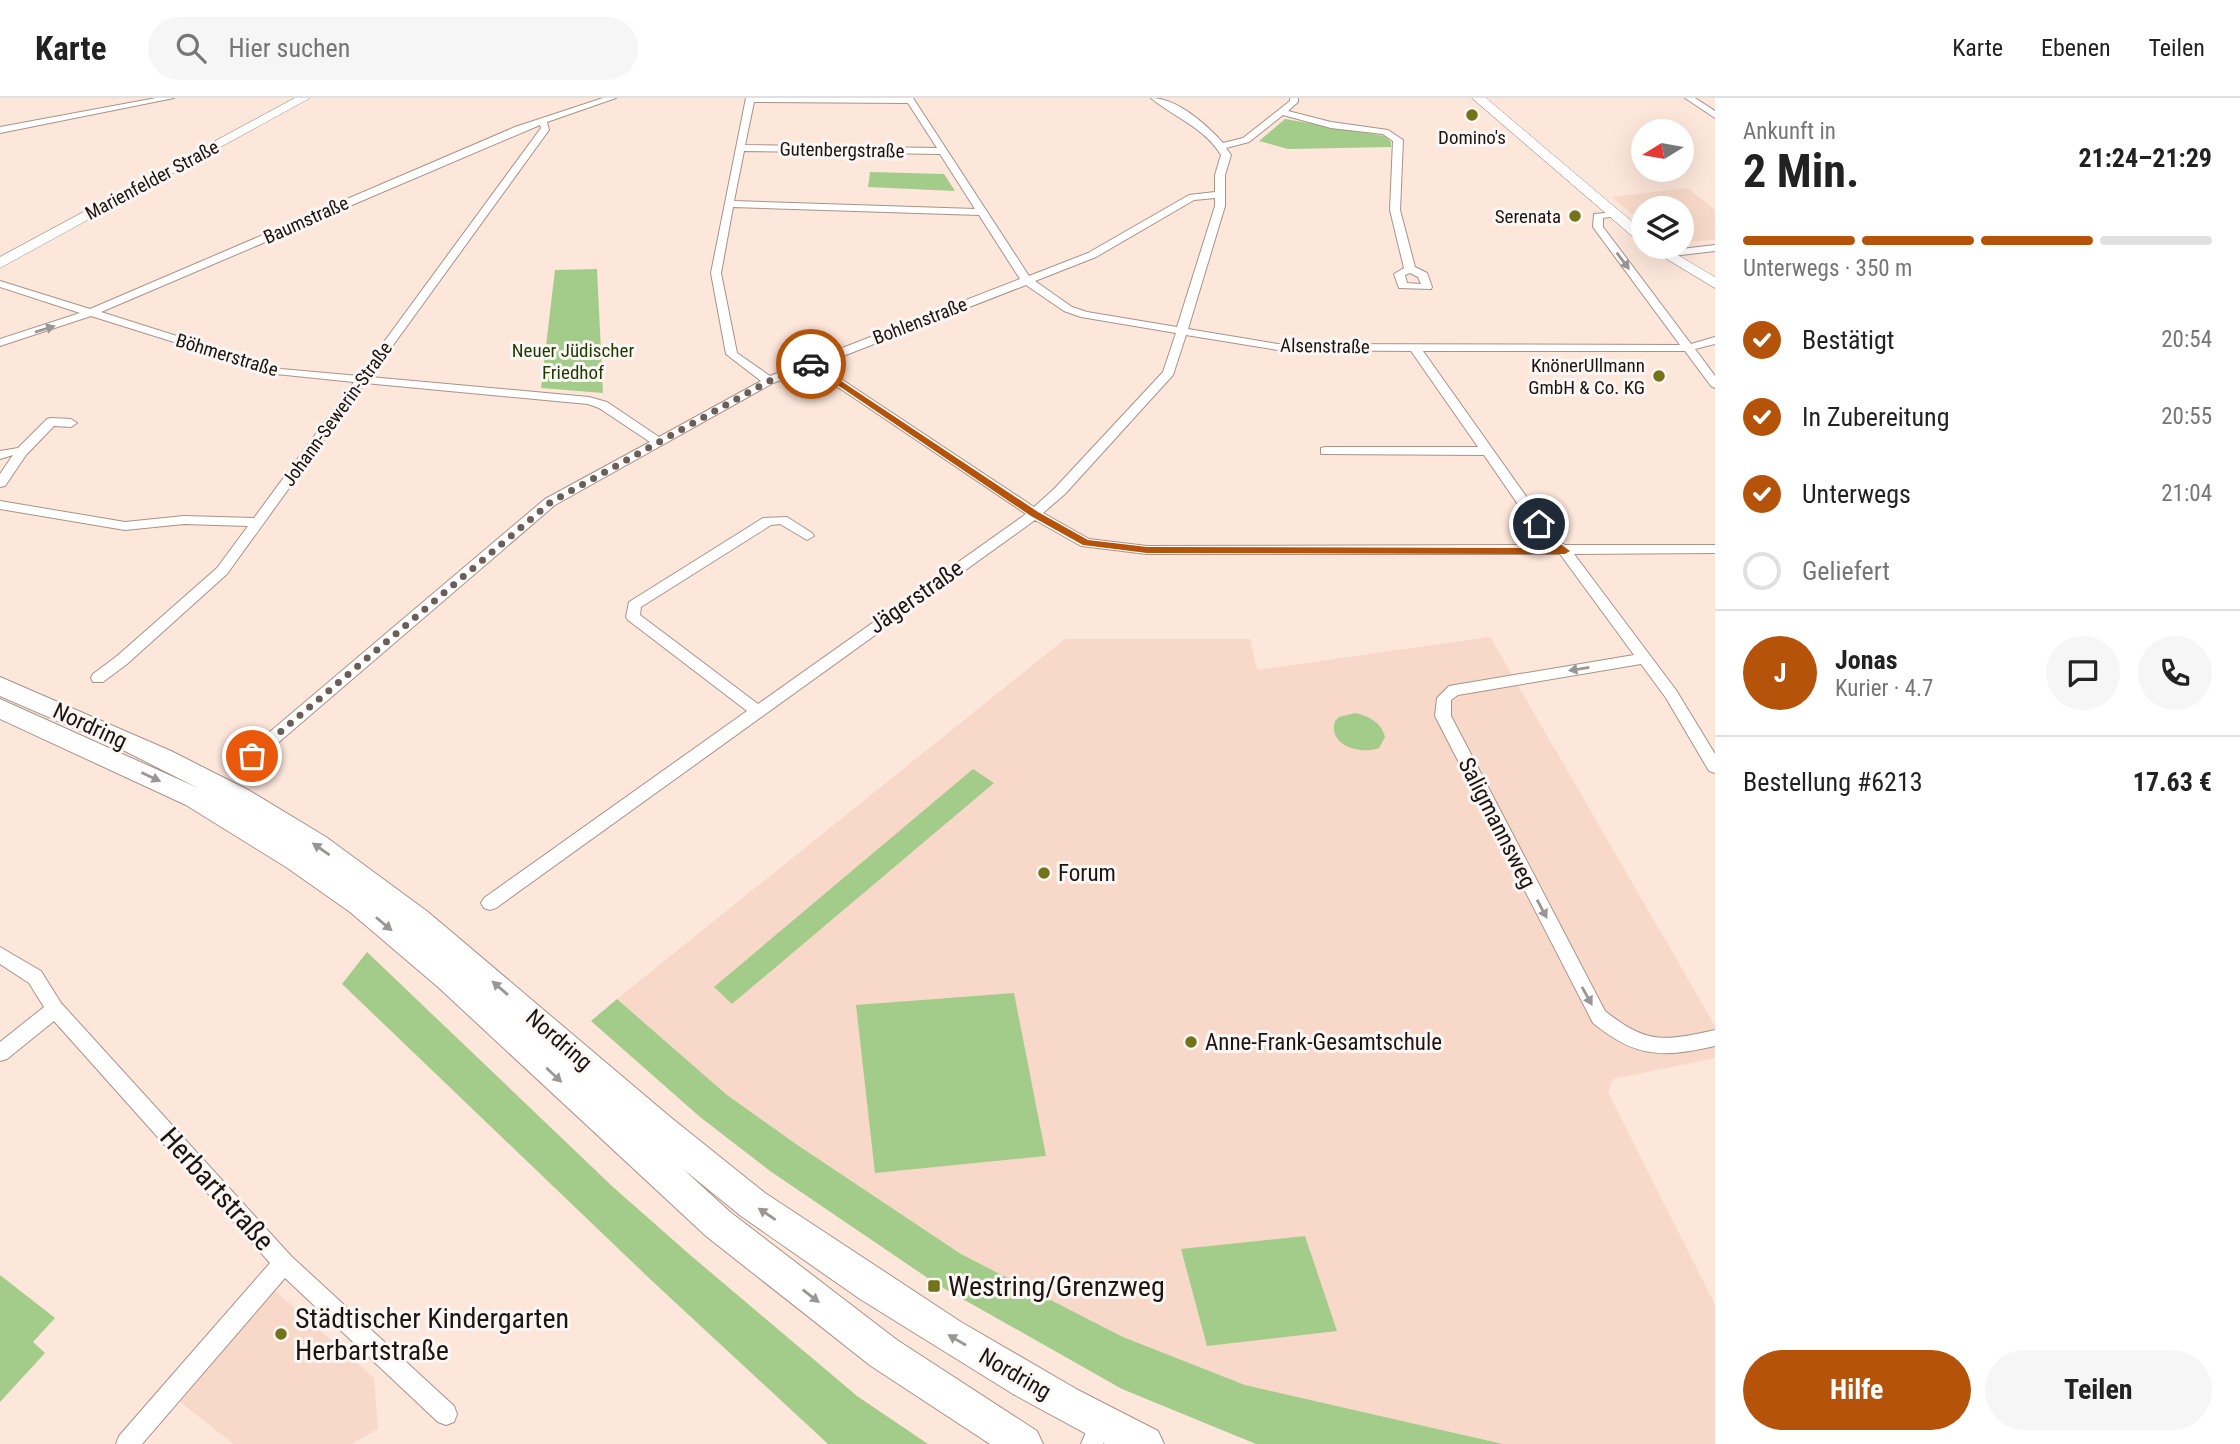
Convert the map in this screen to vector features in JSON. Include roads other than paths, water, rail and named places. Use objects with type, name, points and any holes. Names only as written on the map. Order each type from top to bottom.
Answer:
[{"type":"main road","name":"Nordring","points":[[0,686],[62,712],[215,785],[314,844],[471,962],[744,1198],[916,1316],[1096,1433],[1145,1444]]},
{"type":"main road","name":"Nordring","points":[[0,708],[195,799],[296,859],[360,904],[449,978],[718,1224],[884,1353],[1024,1444]]},
{"type":"street","points":[[0,130],[170,98]]},
{"type":"street","name":"Marienfelder Straße","points":[[0,263],[304,98]]},
{"type":"street","name":"Baumstraße","points":[[0,343],[90,313],[518,129],[612,98]]},
{"type":"street","points":[[769,381],[732,354],[716,273],[750,98],[910,99]]},
{"type":"street","points":[[1155,98],[1197,125],[1222,146],[1227,161],[1220,175],[1219,195]]},
{"type":"street","points":[[1222,146],[1247,139],[1294,102],[1294,98]]},
{"type":"street","points":[[1478,98],[1554,160],[1631,228]]},
{"type":"street","points":[[1689,98],[1715,115]]},
{"type":"street","name":"Alsenstraße","points":[[910,99],[1026,280],[1068,309],[1085,315],[1278,347],[1688,348],[1715,340]]},
{"type":"street","points":[[1281,112],[1331,125],[1385,132],[1398,139],[1395,210],[1410,269]]},
{"type":"street","name":"Johann-Sewerin-Straße","points":[[98,678],[222,571],[546,128],[542,123]]},
{"type":"street","name":"Gutenbergstraße","points":[[740,148],[944,151]]},
{"type":"street","name":"Bohlenstraße","points":[[252,756],[551,502],[769,381],[1092,255],[1192,197],[1219,195]]},
{"type":"street","name":"Jägerstraße","points":[[490,903],[1034,514],[1060,491],[1169,373],[1220,206],[1219,195]]},
{"type":"street","points":[[729,204],[983,212]]},
{"type":"street","points":[[1613,214],[1598,216],[1598,227],[1715,384]]},
{"type":"street","points":[[1694,249],[1715,248]]},
{"type":"street","points":[[1674,259],[1715,283]]},
{"type":"street","name":"Böhmerstraße","points":[[0,284],[279,372],[589,401],[604,405],[659,442]]},
{"type":"street","points":[[1415,348],[1552,542],[1565,551],[1646,658],[1715,767]]},
{"type":"street","points":[[811,364],[1034,514],[1086,543],[1121,549],[1715,549]]},
{"type":"street","points":[[0,483],[21,452],[51,422],[71,423]]},
{"type":"street","points":[[0,455],[11,451],[21,452]]},
{"type":"street","points":[[1325,451],[1486,452]]},
{"type":"street","points":[[0,505],[125,526],[184,520],[259,522]]},
{"type":"street","points":[[757,711],[633,617],[634,605],[768,521],[782,520],[807,536]]},
{"type":"street","name":"Saligmannsweg","points":[[1646,658],[1454,690],[1444,698],[1443,716],[1599,1017],[1620,1035],[1656,1048],[1715,1038]]},
{"type":"street","name":"Herbartstraße","points":[[0,955],[34,977],[55,1009],[284,1263],[446,1414]]},
{"type":"street","points":[[0,1053],[55,1009]]},
{"type":"street","points":[[127,1444],[284,1263]]},
{"type":"place","name":"Domino's","points":[[1472,115]]},
{"type":"place","name":"Serenata","points":[[1575,216]]},
{"type":"place","name":"KnönerUllmann GmbH & Co. KG","points":[[1659,376]]},
{"type":"place","name":"Forum","points":[[1044,873]]},
{"type":"place","name":"Anne-Frank-Gesamtschule","points":[[1191,1042]]},
{"type":"place","name":"Westring/Grenzweg","points":[[934,1286]]},
{"type":"place","name":"Städtischer Kindergarten Herbartstraße","points":[[281,1334]]},
{"type":"park label","name":"Neuer Jüdischer Friedhof","points":[[573,361]]}]
